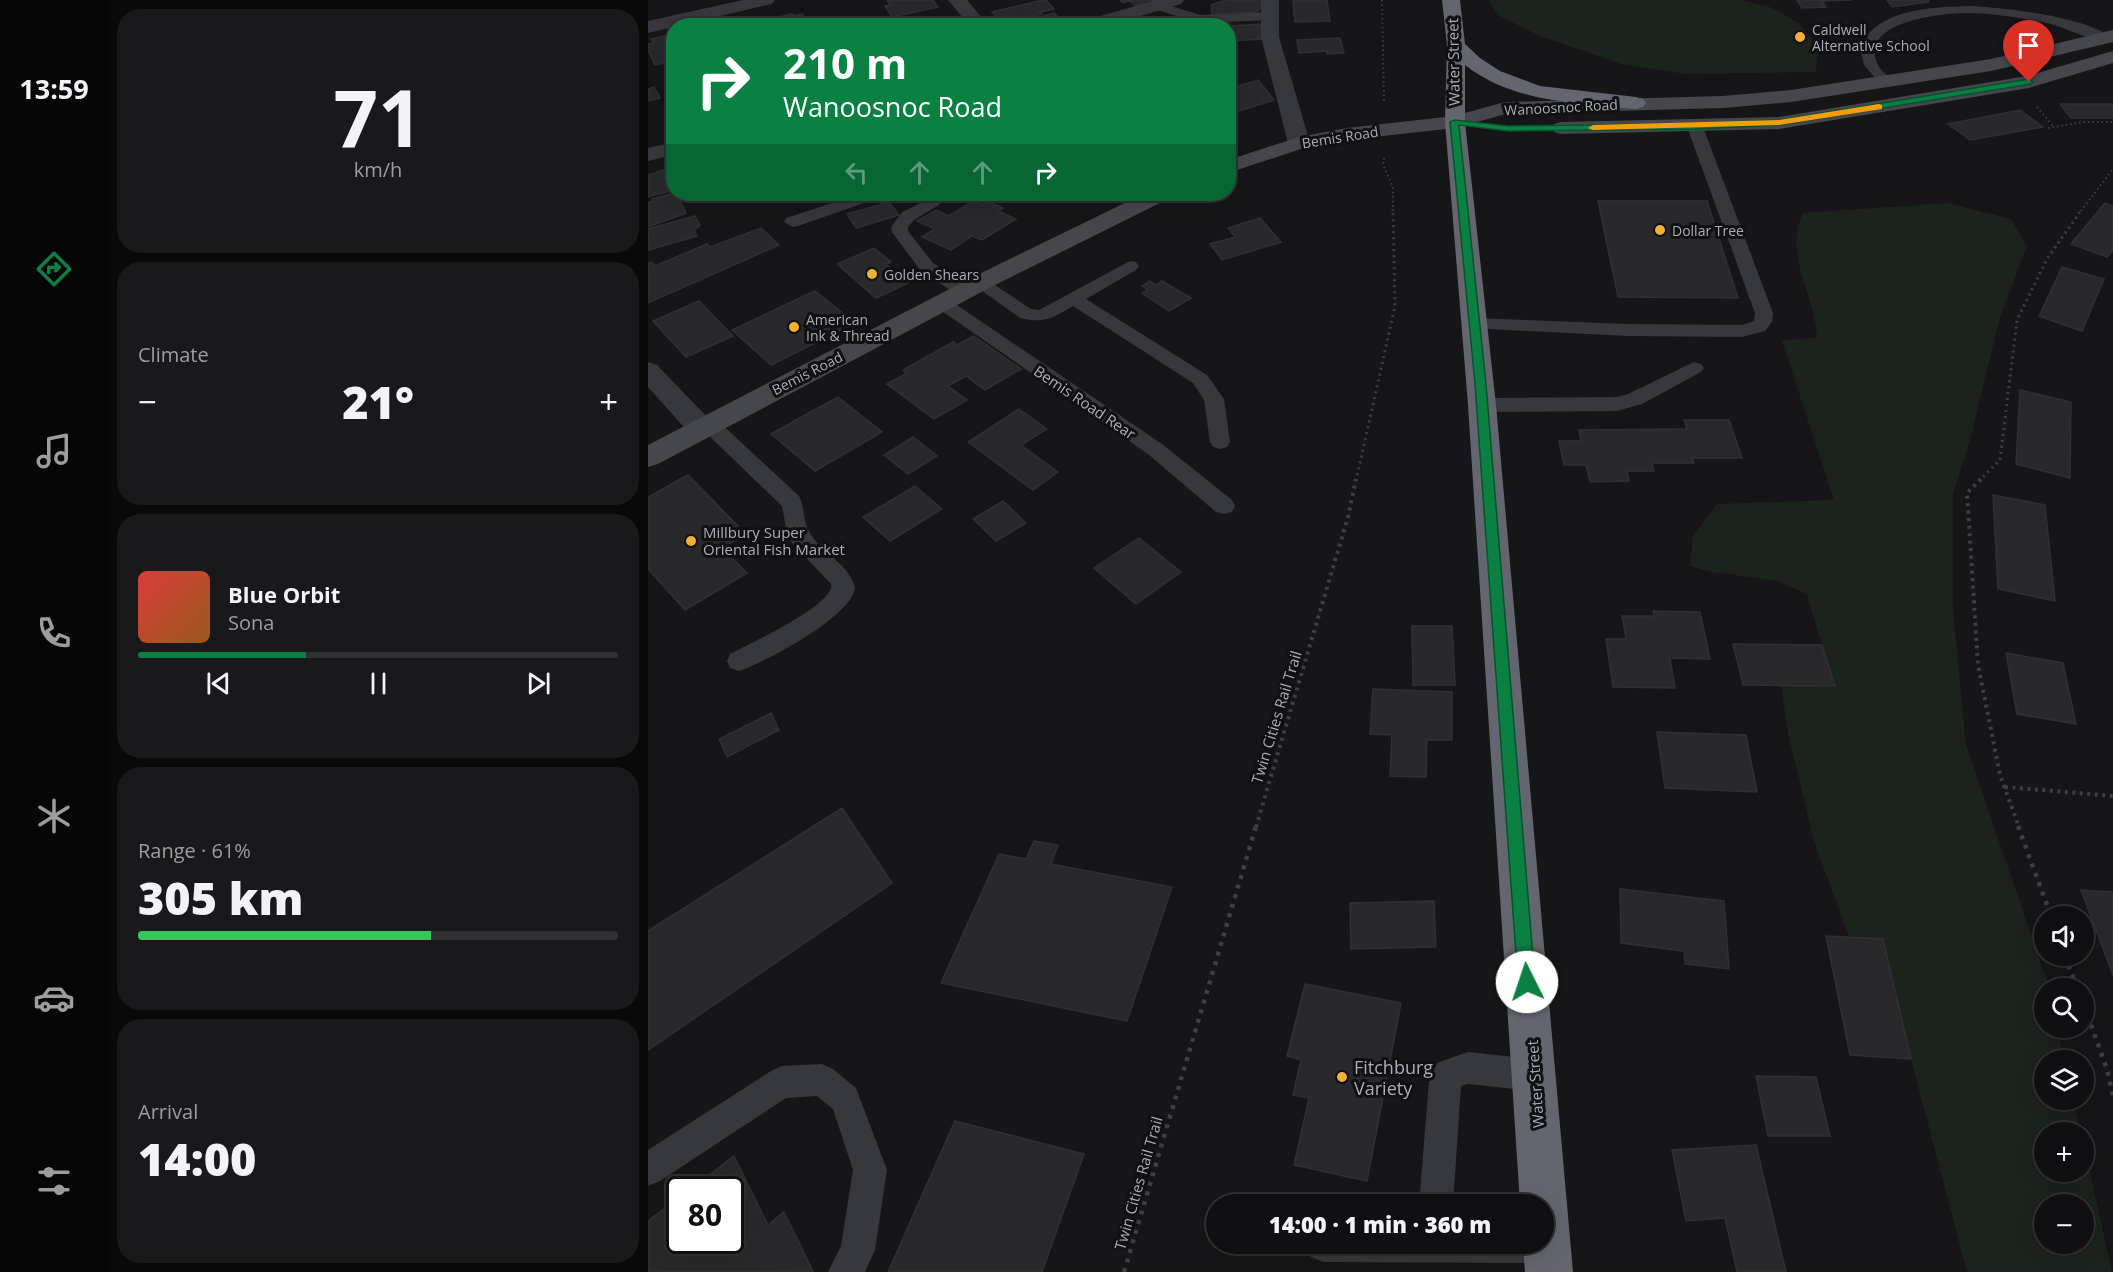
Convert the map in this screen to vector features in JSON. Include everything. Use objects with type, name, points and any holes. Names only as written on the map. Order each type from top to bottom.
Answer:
[{"type":"highway","name":"Water Street","points":[[1451,0],[1456,45],[1455,122],[1482,405],[1548,1259]]},
{"type":"highway","points":[[1456,45],[1467,59],[1485,72],[1510,84],[1535,91],[1636,103]]},
{"type":"main road","name":"Wanoosnoc Road","points":[[1455,122],[1505,108],[1757,99],[1886,82],[1990,65],[2110,39]]},
{"type":"main road","name":"Wanoosnoc Road","points":[[1543,129],[1695,127],[1779,123],[2007,86],[2113,57]]},
{"type":"main road","name":"Bemis Road","points":[[1236,164],[1299,143],[1347,134],[1455,122]]},
{"type":"main road","name":"Wanoosnoc Road","points":[[1455,122],[1508,129]]},
{"type":"main road","name":"Bemis Road","points":[[648,457],[1139,201]]},
{"type":"street","points":[[687,18],[766,0]]},
{"type":"street","points":[[957,0],[973,18]]},
{"type":"street","points":[[1113,18],[1174,0]]},
{"type":"street","points":[[1270,8],[1270,37],[1299,143]]},
{"type":"street","points":[[648,27],[666,23]]},
{"type":"street","points":[[648,155],[666,150]]},
{"type":"street","points":[[648,371],[705,426]]},
{"type":"lane","points":[[1156,5],[1196,18]]},
{"type":"lane","points":[[1205,18],[1270,8]]},
{"type":"lane","points":[[1886,82],[1871,65],[1867,48],[1872,37],[1885,27],[1920,14],[1981,10],[2085,29],[2110,39]]},
{"type":"lane","points":[[1475,324],[1742,331],[1761,326],[1764,318],[1760,302],[1695,127]]},
{"type":"lane","points":[[792,222],[854,201]]},
{"type":"lane","points":[[933,202],[903,220],[899,227],[900,232],[927,267],[1032,316],[1042,316],[1130,266]]},
{"type":"lane","points":[[1074,299],[1200,379],[1214,399],[1220,442]]},
{"type":"lane","name":"Bemis Road Rear","points":[[942,303],[1155,449],[1224,506]]},
{"type":"lane","points":[[1482,405],[1617,404],[1635,399],[1694,368]]},
{"type":"lane","points":[[705,426],[791,502],[796,512],[796,530],[842,579],[844,587],[843,594],[828,610],[739,661]]},
{"type":"lane","points":[[1437,1194],[1445,1082],[1448,1074],[1468,1068],[1534,1075]]},
{"type":"lane","points":[[648,1170],[782,1082],[822,1080],[845,1099],[870,1170],[858,1250],[846,1272]]},
{"type":"lane","points":[[1510,1254],[1548,1259]]},
{"type":"path","points":[[1382,0],[1385,111]]},
{"type":"path","points":[[2048,128],[2083,122],[2113,122]]},
{"type":"path","name":"Twin Cities Rail Trail","points":[[1124,1272],[1348,517],[1395,306],[1393,187],[1383,161]]},
{"type":"path","points":[[2047,906],[2004,787],[1978,665],[1967,493],[2000,460],[2017,320],[2024,304],[2047,257],[2113,169]]},
{"type":"path","points":[[2004,787],[2113,796]]},
{"type":"path","points":[[2094,1033],[2107,1069],[2113,1096]]},
{"type":"shaded area","points":[[1488,0],[1739,0],[1768,6],[1799,23],[1818,48],[1816,72],[1686,74],[1621,64],[1540,36],[1498,15]]},
{"type":"shaded area","points":[[1947,203],[2011,219],[2027,246],[2000,317],[1970,440],[1953,494],[1953,608],[1966,745],[2034,943],[2034,966],[2042,966],[2046,978],[2034,978],[2034,1038],[2059,1038],[2062,1050],[2034,1050],[2034,1110],[2076,1110],[2078,1122],[2034,1122],[2034,1182],[2092,1182],[2112,1272],[1967,1272],[1911,1059],[1883,940],[1849,937],[1814,841],[1789,737],[1781,686],[1834,686],[1807,594],[1777,581],[1712,572],[1690,566],[1693,536],[1717,504],[1834,500],[1782,341],[1817,337],[1815,321],[1798,260],[1796,244],[1803,213]]},
{"type":"building","points":[[887,0],[933,0],[938,7],[892,17],[885,6],[890,5]]},
{"type":"building","points":[[1043,0],[1046,0],[1054,9],[1024,18],[997,18],[992,12]]},
{"type":"building","points":[[1120,0],[1160,0],[1136,6],[1130,1],[1123,3]]},
{"type":"building","points":[[1226,0],[1261,0],[1262,4],[1255,12],[1212,14],[1211,5]]},
{"type":"building","points":[[1293,0],[1327,0],[1330,21],[1295,22]]},
{"type":"building","points":[[1797,0],[1852,0],[1822,1],[1826,7],[1802,8]]},
{"type":"building","points":[[1887,0],[1928,0],[1929,2],[1892,7]]},
{"type":"building","points":[[1054,13],[1059,18],[1035,18]]},
{"type":"building","points":[[802,14],[805,18],[774,18]]},
{"type":"building","points":[[1265,24],[1264,39],[1236,41],[1236,26]]},
{"type":"building","points":[[666,36],[666,63],[655,65],[648,50],[648,44],[653,43],[651,39]]},
{"type":"building","points":[[1340,38],[1344,53],[1327,54],[1327,51],[1299,53],[1297,40]]},
{"type":"building","points":[[1258,80],[1274,100],[1236,112],[1236,87]]},
{"type":"building","points":[[654,87],[660,98],[648,101],[648,89]]},
{"type":"building","points":[[2060,104],[2113,104],[2113,118],[2071,118]]},
{"type":"building","points":[[2020,110],[2043,127],[1970,140],[1948,124]]},
{"type":"building","points":[[664,170],[666,192],[648,197],[648,175]]},
{"type":"building","points":[[666,195],[666,201],[680,201],[686,213],[648,227],[648,203],[653,201],[652,199]]},
{"type":"building","points":[[973,201],[983,205],[988,201],[1003,208],[998,211],[1016,219],[982,240],[972,236],[951,250],[922,237],[935,229],[917,221],[936,210],[949,216]]},
{"type":"building","name":"Dollar Tree","points":[[1598,201],[1707,201],[1738,298],[1618,297]]},
{"type":"building","points":[[889,202],[899,215],[856,228],[847,214]]},
{"type":"building","points":[[2105,203],[2113,206],[2113,250],[2107,257],[2071,244]]},
{"type":"building","points":[[695,216],[700,225],[694,230],[697,236],[649,250],[648,229]]},
{"type":"building","points":[[1260,218],[1281,242],[1222,260],[1210,244],[1235,237],[1228,228]]},
{"type":"building","points":[[761,228],[779,245],[648,303],[648,263],[651,262],[655,266],[707,244],[710,247]]},
{"type":"building","name":"Golden Shears","points":[[874,248],[891,262],[886,264],[908,283],[876,298],[837,264]]},
{"type":"building","points":[[2062,267],[2104,279],[2082,331],[2039,316]]},
{"type":"building","points":[[1150,281],[1156,285],[1162,281],[1191,298],[1169,311],[1142,293],[1148,290],[1142,286]]},
{"type":"building","name":"American Ink & Thread","points":[[815,291],[855,323],[771,365],[732,330]]},
{"type":"building","points":[[699,301],[733,336],[686,357],[653,321]]},
{"type":"building","points":[[974,336],[1021,369],[985,390],[966,376],[948,386],[967,400],[934,419],[887,384],[907,373],[903,370],[953,342],[957,345]]},
{"type":"building","points":[[2020,390],[2071,402],[2070,478],[2016,464]]},
{"type":"building","points":[[838,397],[882,432],[815,471],[771,434]]},
{"type":"building","points":[[1019,409],[1047,429],[1021,445],[1058,472],[1033,490],[968,442]]},
{"type":"building","points":[[1684,420],[1729,420],[1742,458],[1693,458],[1694,463],[1652,463],[1654,471],[1627,471],[1629,481],[1590,482],[1586,465],[1564,465],[1559,441],[1581,441],[1579,430],[1687,429]]},
{"type":"building","points":[[913,437],[937,456],[908,474],[884,455]]},
{"type":"building","name":"Millbury Super Oriental Fish Market","points":[[688,475],[746,534],[722,548],[747,573],[685,610],[648,569],[648,497]]},
{"type":"building","points":[[915,486],[942,509],[890,541],[863,517]]},
{"type":"building","points":[[1993,495],[2045,505],[2055,601],[1998,589]]},
{"type":"building","points":[[1003,501],[1026,523],[996,541],[973,519]]},
{"type":"building","points":[[1139,538],[1181,572],[1136,604],[1094,568]]},
{"type":"building","points":[[1653,611],[1700,612],[1710,659],[1670,658],[1675,688],[1613,687],[1606,639],[1626,639],[1622,616],[1654,616]]},
{"type":"building","points":[[1412,626],[1452,626],[1455,685],[1413,685]]},
{"type":"building","points":[[1733,644],[1822,645],[1835,686],[1743,685]]},
{"type":"building","points":[[2006,653],[2063,663],[2076,724],[2017,714]]},
{"type":"building","points":[[1373,689],[1452,692],[1452,740],[1427,740],[1426,777],[1390,776],[1392,735],[1370,734]]},
{"type":"building","points":[[771,713],[779,730],[727,757],[719,739]]},
{"type":"building","points":[[1657,732],[1746,735],[1757,792],[1665,788]]},
{"type":"building","points":[[842,808],[892,883],[648,1050],[648,931]]},
{"type":"building","points":[[1034,841],[1058,845],[1051,864],[1172,887],[1127,1021],[941,983],[999,854],[1026,859]]},
{"type":"building","points":[[1620,889],[1724,901],[1729,969],[1685,964],[1684,951],[1621,943]]},
{"type":"building","points":[[2081,890],[2113,892],[2113,975],[2094,925],[2094,906],[2087,906]]},
{"type":"building","points":[[1434,901],[1436,947],[1351,949],[1350,903]]},
{"type":"building","points":[[1826,936],[1883,939],[1911,1059],[1850,1055]]},
{"type":"building","name":"Fitchburg Variety","points":[[1305,984],[1401,1003],[1367,1181],[1294,1165],[1309,1098],[1293,1095],[1301,1060],[1287,1056]]},
{"type":"building","points":[[1756,1076],[1816,1077],[1830,1136],[1768,1136]]},
{"type":"building","points":[[955,1121],[1084,1154],[1042,1272],[888,1272]]},
{"type":"building","points":[[1756,1145],[1786,1272],[1737,1272],[1725,1218],[1686,1221],[1672,1150]]},
{"type":"building","points":[[734,1156],[744,1176],[708,1176]]},
{"type":"building","points":[[744,1176],[768,1225],[784,1212],[813,1271],[648,1272],[648,1221],[666,1208],[666,1254],[744,1254]]},
{"type":"slow traffic","points":[[1593,128],[1779,123],[1879,107]]},
{"type":"place","name":"Caldwell Alternative School","points":[[1800,37]]},
{"type":"place","name":"Dollar Tree","points":[[1660,230]]},
{"type":"place","name":"Golden Shears","points":[[872,274]]},
{"type":"place","name":"American Ink & Thread","points":[[794,327]]},
{"type":"place","name":"Millbury Super Oriental Fish Market","points":[[691,541]]},
{"type":"place","name":"Fitchburg Variety","points":[[1342,1077]]},
{"type":"route","points":[[1527,982],[1481,384],[1455,122],[1508,129],[1695,127],[1779,123],[2029,82]]}]
